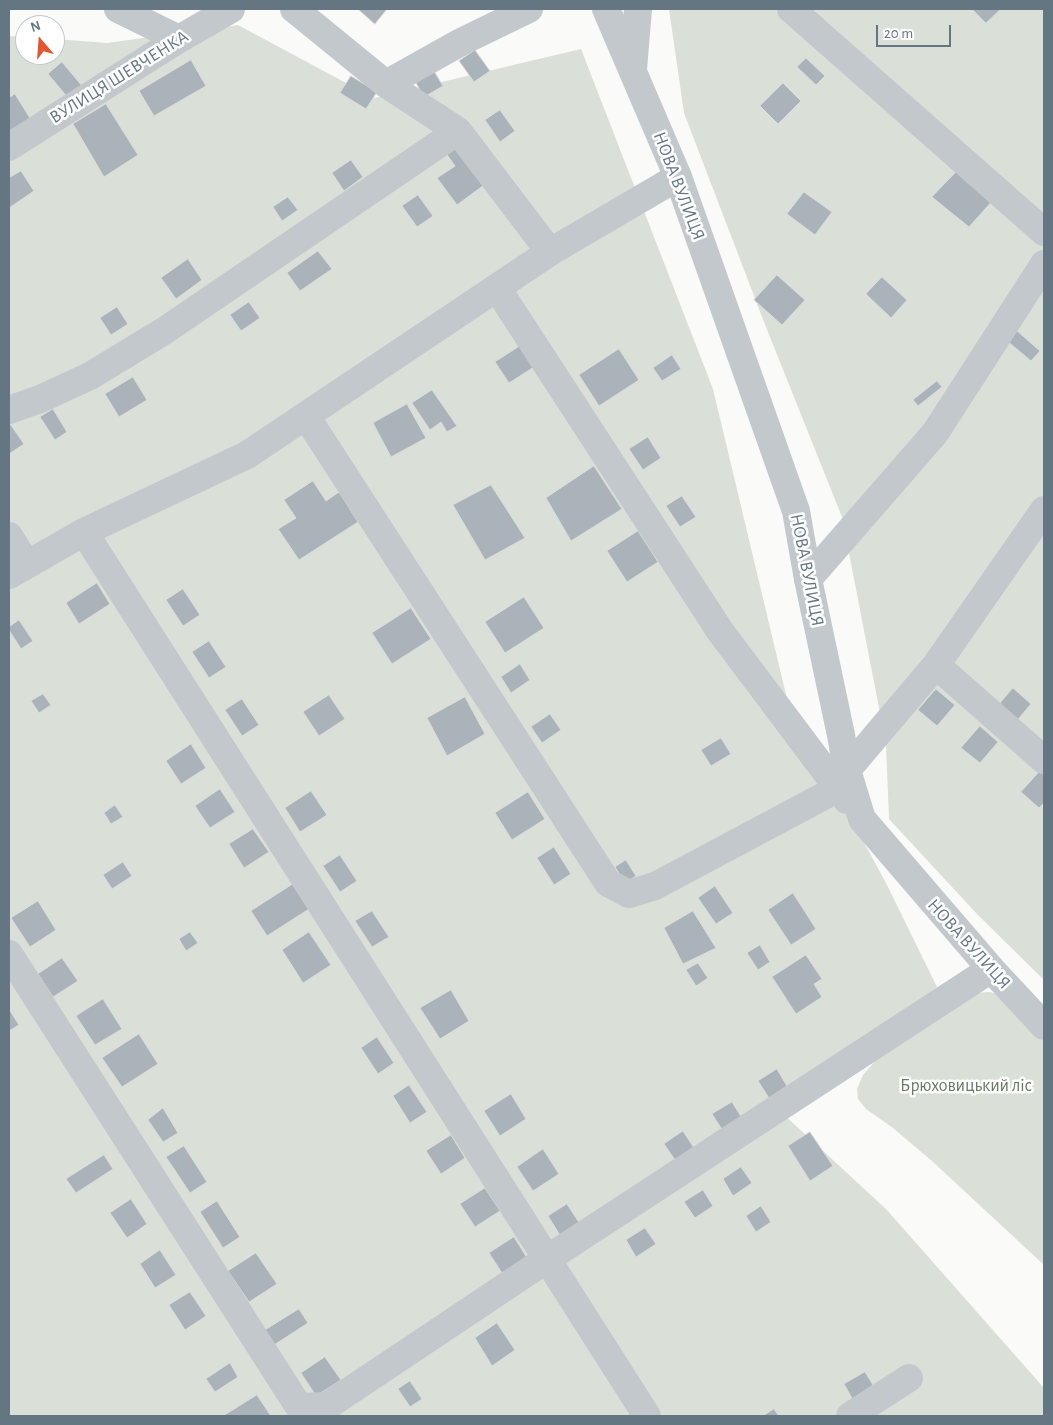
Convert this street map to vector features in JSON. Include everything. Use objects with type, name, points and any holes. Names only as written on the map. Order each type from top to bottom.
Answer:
[{"type":"street","points":[[118,9],[179,38]]},
{"type":"street","name":"ВУЛИЦЯ ШЕВЧЕНКА","points":[[9,147],[179,38],[231,9]]},
{"type":"street","points":[[294,9],[386,84],[458,131],[550,252]]},
{"type":"street","points":[[386,84],[461,42],[529,9]]},
{"type":"street","name":"НОВА ВУЛИЦЯ","points":[[606,9],[678,177],[796,511],[808,579],[841,735],[842,779],[862,819],[991,969],[1044,1026]]},
{"type":"street","name":"НОВА ВУЛИЦЯ","points":[[632,69],[638,9]]},
{"type":"street","points":[[791,9],[1044,232]]},
{"type":"street","points":[[9,410],[40,399],[90,376],[164,331],[458,131]]},
{"type":"street","points":[[9,536],[18,569],[84,532],[247,455],[550,252],[678,177]]},
{"type":"street","points":[[808,579],[935,433],[1044,264]]},
{"type":"street","points":[[497,288],[720,631],[842,779]]},
{"type":"street","points":[[306,416],[608,883],[630,894],[655,886],[842,779],[936,665],[1044,510]]},
{"type":"street","points":[[84,532],[647,1416]]},
{"type":"street","points":[[936,665],[1044,760]]},
{"type":"street","points":[[9,954],[299,1407],[327,1406],[546,1259],[991,969]]},
{"type":"street","points":[[850,1416],[908,1378]]},
{"type":"green space","points":[[669,9],[1044,9],[1044,980],[977,914],[889,819],[886,744],[842,517],[764,322],[684,113]]},
{"type":"green space","points":[[238,25],[374,98],[581,49],[713,389],[788,703],[886,883],[937,987],[782,1113],[886,1209],[1044,1388],[1044,1416],[9,1416],[9,36],[15,36],[15,65],[65,65],[65,40],[107,43]]},
{"type":"green space","name":"Брюховицький ліс","points":[[990,992],[1004,996],[1044,1032],[1044,1265],[932,1161],[893,1128],[866,1109],[858,1099],[857,1089],[863,1075],[878,1058],[974,993]]},
{"type":"building","points":[[358,9],[387,9],[375,24]]},
{"type":"building","points":[[972,9],[1001,9],[986,23]]},
{"type":"building","points":[[475,50],[490,71],[474,82],[459,61]]},
{"type":"building","points":[[806,58],[825,76],[816,85],[797,67]]},
{"type":"building","points":[[191,60],[206,86],[154,116],[139,91]]},
{"type":"building","points":[[58,65],[65,65],[83,87],[69,99],[48,74]]},
{"type":"building","points":[[434,71],[443,86],[424,97],[416,83]]},
{"type":"building","points":[[351,76],[377,92],[366,109],[340,93]]},
{"type":"building","points":[[783,83],[801,101],[778,124],[760,106]]},
{"type":"building","points":[[15,94],[33,123],[13,135],[9,128],[9,98]]},
{"type":"building","points":[[106,104],[138,155],[104,177],[73,124]]},
{"type":"building","points":[[500,110],[515,131],[500,142],[485,120]]},
{"type":"building","points":[[457,139],[488,182],[457,205],[437,178],[455,166],[443,149]]},
{"type":"building","points":[[351,160],[363,177],[344,191],[332,173]]},
{"type":"building","points":[[959,169],[994,199],[969,227],[932,197]]},
{"type":"building","points":[[21,171],[34,191],[9,208],[9,178]]},
{"type":"building","points":[[804,192],[832,212],[815,235],[787,214]]},
{"type":"building","points":[[418,195],[433,216],[417,227],[402,206]]},
{"type":"building","points":[[288,197],[298,210],[282,221],[273,207]]},
{"type":"building","points":[[318,251],[332,269],[300,291],[287,273]]},
{"type":"building","points":[[188,259],[202,280],[176,299],[161,278]]},
{"type":"building","points":[[777,275],[805,300],[782,325],[754,300]]},
{"type":"building","points":[[882,277],[907,300],[891,318],[866,294]]},
{"type":"building","points":[[249,302],[260,318],[241,331],[230,315]]},
{"type":"building","points":[[117,307],[128,324],[111,335],[100,318]]},
{"type":"building","points":[[1015,329],[1040,351],[1031,361],[1006,340]]},
{"type":"building","points":[[520,346],[534,367],[509,383],[495,362]]},
{"type":"building","points":[[619,349],[639,380],[599,406],[579,375]]},
{"type":"building","points":[[672,355],[681,369],[662,381],[653,368]]},
{"type":"building","points":[[133,377],[147,400],[119,417],[105,394]]},
{"type":"building","points":[[937,381],[942,387],[918,406],[913,400]]},
{"type":"building","points":[[432,390],[457,426],[447,432],[441,422],[430,430],[412,403]]},
{"type":"building","points":[[407,404],[426,438],[391,457],[373,423]]},
{"type":"building","points":[[53,409],[67,432],[55,440],[40,417]]},
{"type":"building","points":[[11,425],[24,444],[9,454],[9,426]]},
{"type":"building","points":[[648,437],[661,458],[643,470],[629,449]]},
{"type":"building","points":[[594,466],[622,509],[571,541],[546,498]]},
{"type":"building","points":[[313,481],[326,501],[339,492],[358,522],[299,560],[278,529],[296,518],[284,500]]},
{"type":"building","points":[[491,485],[525,538],[485,560],[453,505]]},
{"type":"building","points":[[682,496],[696,517],[680,527],[666,506]]},
{"type":"building","points":[[638,531],[658,562],[627,582],[607,551]]},
{"type":"building","points":[[97,583],[110,604],[79,624],[66,603]]},
{"type":"building","points":[[183,589],[200,615],[183,626],[166,600]]},
{"type":"building","points":[[524,597],[544,628],[505,653],[485,622]]},
{"type":"building","points":[[411,608],[431,639],[392,664],[372,633]]},
{"type":"building","points":[[19,620],[33,641],[21,649],[9,630],[9,627]]},
{"type":"building","points":[[209,641],[226,667],[209,678],[192,652]]},
{"type":"building","points":[[520,664],[530,680],[511,693],[501,677]]},
{"type":"building","points":[[1013,688],[1031,704],[1014,724],[996,708]]},
{"type":"building","points":[[936,689],[955,705],[937,726],[918,710]]},
{"type":"building","points":[[43,694],[51,705],[39,713],[31,701]]},
{"type":"building","points":[[329,695],[345,719],[319,736],[303,712]]},
{"type":"building","points":[[465,697],[485,734],[447,756],[427,718]]},
{"type":"building","points":[[242,699],[259,725],[242,736],[225,710]]},
{"type":"building","points":[[550,714],[561,730],[542,743],[531,727]]},
{"type":"building","points":[[980,726],[998,742],[980,763],[961,748]]},
{"type":"building","points":[[721,738],[731,754],[711,766],[701,750]]},
{"type":"building","points":[[191,744],[206,768],[181,784],[166,761]]},
{"type":"building","points":[[1040,771],[1044,775],[1044,803],[1039,808],[1021,792]]},
{"type":"building","points":[[220,789],[235,812],[210,828],[195,806]]},
{"type":"building","points":[[311,791],[327,815],[300,832],[285,808]]},
{"type":"building","points":[[528,792],[545,819],[512,840],[495,813]]},
{"type":"building","points":[[115,805],[123,817],[111,824],[104,813]]},
{"type":"building","points":[[253,829],[269,852],[244,868],[229,844]]},
{"type":"building","points":[[554,847],[571,874],[554,885],[537,858]]},
{"type":"building","points":[[340,855],[357,881],[340,892],[323,866]]},
{"type":"building","points":[[626,860],[636,876],[625,883],[615,867]]},
{"type":"building","points":[[123,862],[132,876],[112,889],[103,875]]},
{"type":"building","points":[[293,884],[309,909],[267,936],[251,911]]},
{"type":"building","points":[[715,886],[733,913],[716,924],[698,898]]},
{"type":"building","points":[[793,893],[816,929],[791,945],[768,910]]},
{"type":"building","points":[[38,901],[56,930],[30,947],[11,918]]},
{"type":"building","points":[[372,911],[389,937],[372,947],[355,921]]},
{"type":"building","points":[[693,911],[716,948],[683,964],[664,928]]},
{"type":"building","points":[[190,932],[198,943],[186,951],[179,939]]},
{"type":"building","points":[[309,932],[331,965],[303,983],[282,950]]},
{"type":"building","points":[[760,945],[770,962],[758,970],[747,953]]},
{"type":"building","points":[[806,955],[822,979],[814,984],[822,997],[796,1014],[772,977]]},
{"type":"building","points":[[62,958],[78,981],[53,997],[38,974]]},
{"type":"building","points":[[698,963],[708,978],[696,986],[686,970]]},
{"type":"building","points":[[451,990],[469,1021],[440,1039],[420,1008]]},
{"type":"building","points":[[103,999],[122,1029],[95,1045],[76,1016]]},
{"type":"building","points":[[9,1009],[19,1025],[9,1031]]},
{"type":"building","points":[[139,1034],[158,1064],[122,1087],[102,1058]]},
{"type":"building","points":[[377,1037],[394,1063],[378,1074],[361,1048]]},
{"type":"building","points":[[777,1069],[787,1086],[769,1098],[758,1081]]},
{"type":"building","points":[[409,1085],[427,1112],[410,1123],[393,1096]]},
{"type":"building","points":[[511,1094],[526,1119],[500,1136],[484,1111]]},
{"type":"building","points":[[732,1102],[742,1118],[723,1131],[712,1114]]},
{"type":"building","points":[[163,1108],[178,1133],[163,1142],[148,1120]]},
{"type":"building","points":[[683,1131],[694,1148],[675,1160],[664,1144]]},
{"type":"building","points":[[810,1132],[833,1166],[810,1181],[788,1146]]},
{"type":"building","points":[[451,1135],[465,1158],[441,1174],[426,1151]]},
{"type":"building","points":[[184,1146],[207,1182],[190,1193],[166,1157]]},
{"type":"building","points":[[543,1149],[559,1174],[533,1191],[517,1167]]},
{"type":"building","points":[[104,1155],[113,1169],[76,1193],[66,1179]]},
{"type":"building","points":[[741,1167],[752,1183],[733,1196],[723,1179]]},
{"type":"building","points":[[485,1188],[500,1211],[475,1227],[460,1204]]},
{"type":"building","points":[[703,1190],[713,1206],[695,1218],[684,1202]]},
{"type":"building","points":[[131,1199],[147,1224],[127,1238],[110,1213]]},
{"type":"building","points":[[217,1201],[240,1237],[223,1248],[200,1212]]},
{"type":"building","points":[[567,1204],[582,1227],[563,1240],[548,1216]]},
{"type":"building","points":[[761,1206],[771,1222],[756,1232],[746,1216]]},
{"type":"building","points":[[645,1228],[656,1244],[636,1257],[626,1240]]},
{"type":"building","points":[[514,1237],[529,1261],[504,1276],[489,1253]]},
{"type":"building","points":[[160,1250],[176,1275],[155,1288],[140,1264]]},
{"type":"building","points":[[256,1253],[277,1284],[249,1302],[228,1271]]},
{"type":"building","points":[[190,1292],[206,1316],[185,1330],[169,1305]]},
{"type":"building","points":[[299,1309],[308,1323],[271,1347],[262,1332]]},
{"type":"building","points":[[497,1323],[515,1350],[492,1366],[475,1338]]},
{"type":"building","points":[[325,1357],[341,1380],[316,1396],[301,1373]]},
{"type":"building","points":[[230,1363],[238,1377],[215,1392],[206,1379]]},
{"type":"building","points":[[865,1372],[875,1388],[853,1400],[844,1384]]},
{"type":"building","points":[[410,1381],[422,1399],[410,1407],[398,1389]]},
{"type":"building","points":[[257,1395],[271,1416],[225,1415]]},
{"type":"building","points":[[774,1409],[779,1416],[763,1416]]}]
